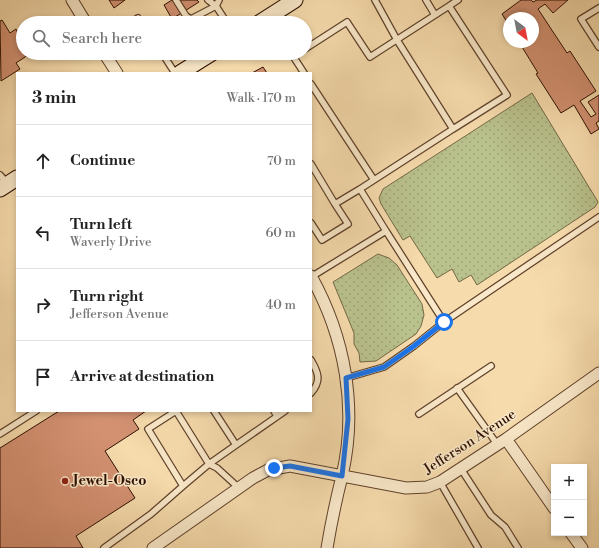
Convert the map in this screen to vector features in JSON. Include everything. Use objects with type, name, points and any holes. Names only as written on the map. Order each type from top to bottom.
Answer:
[{"type":"main road","points":[[270,16],[295,0]]},
{"type":"main road","points":[[182,72],[201,60]]},
{"type":"street","points":[[72,0],[82,16]]},
{"type":"street","points":[[109,60],[116,72]]},
{"type":"street","points":[[312,279],[332,320],[343,358],[346,378],[348,419],[342,476],[337,491],[327,548]]},
{"type":"street","name":"Jefferson Avenue","points":[[153,548],[261,473],[281,467],[290,466],[406,488],[427,487],[440,482],[502,442],[599,373]]},
{"type":"street","points":[[502,442],[551,504]]},
{"type":"street","points":[[573,536],[582,548]]},
{"type":"lane","points":[[176,0],[186,16]]},
{"type":"lane","points":[[208,0],[218,3],[224,16]]},
{"type":"lane","points":[[375,0],[397,40],[453,129]]},
{"type":"lane","points":[[426,0],[435,15]]},
{"type":"lane","points":[[312,44],[347,22],[370,57],[458,0]]},
{"type":"lane","points":[[199,16],[218,3]]},
{"type":"lane","points":[[335,204],[507,95],[449,6]]},
{"type":"lane","points":[[599,8],[582,19],[599,47]]},
{"type":"lane","points":[[167,60],[174,72]]},
{"type":"lane","points":[[296,60],[303,72]]},
{"type":"lane","points":[[312,86],[374,180]]},
{"type":"lane","points":[[312,166],[348,224],[322,240],[312,225]]},
{"type":"lane","points":[[360,189],[444,322]]},
{"type":"lane","points":[[346,378],[384,367],[444,322],[599,217]]},
{"type":"lane","points":[[312,276],[386,231]]},
{"type":"lane","points":[[312,362],[319,375],[317,385],[312,392]]},
{"type":"lane","points":[[419,414],[491,366]]},
{"type":"lane","points":[[456,388],[502,442]]},
{"type":"lane","points":[[0,434],[34,412]]},
{"type":"lane","points":[[174,412],[148,429],[183,486]]},
{"type":"lane","points":[[177,412],[209,464],[217,468],[239,488]]},
{"type":"lane","points":[[215,412],[236,445]]},
{"type":"lane","points":[[104,548],[151,514],[209,464],[276,414]]},
{"type":"lane","points":[[461,469],[491,515],[505,527],[518,548]]},
{"type":"lane","points":[[440,482],[478,548]]},
{"type":"green space","points":[[532,93],[598,202],[595,207],[477,285],[471,275],[459,282],[452,269],[437,278],[410,236],[403,240],[381,204],[379,198],[383,189]]},
{"type":"green space","points":[[378,254],[389,258],[397,265],[422,304],[424,315],[421,326],[416,334],[376,361],[360,362],[359,353],[354,344],[354,333],[333,282]]},
{"type":"building","points":[[109,0],[125,0],[114,8]]},
{"type":"building","points":[[172,0],[197,0],[199,2],[177,16],[170,16],[164,5]]},
{"type":"building","points":[[521,0],[531,0],[533,2],[537,0],[568,0],[553,13],[545,4],[538,9],[567,53],[570,51],[596,91],[580,101],[591,117],[596,114],[588,102],[599,95],[599,121],[596,123],[599,129],[591,134],[574,105],[561,113],[536,74],[538,73],[523,48],[539,48],[539,12],[505,12]]},
{"type":"building","points":[[2,20],[10,33],[16,29],[16,60],[20,60],[16,63],[20,69],[1,81],[0,21]]},
{"type":"building","points":[[263,67],[266,72],[254,72]]},
{"type":"building","points":[[57,412],[145,412],[133,420],[139,429],[105,451],[135,498],[76,536],[83,548],[0,548],[0,448]]},
{"type":"place","name":"Jewel-Osco","points":[[65,481]]},
{"type":"route","points":[[274,468],[290,466],[342,476],[348,419],[346,378],[372,372],[384,367],[444,322]]}]
